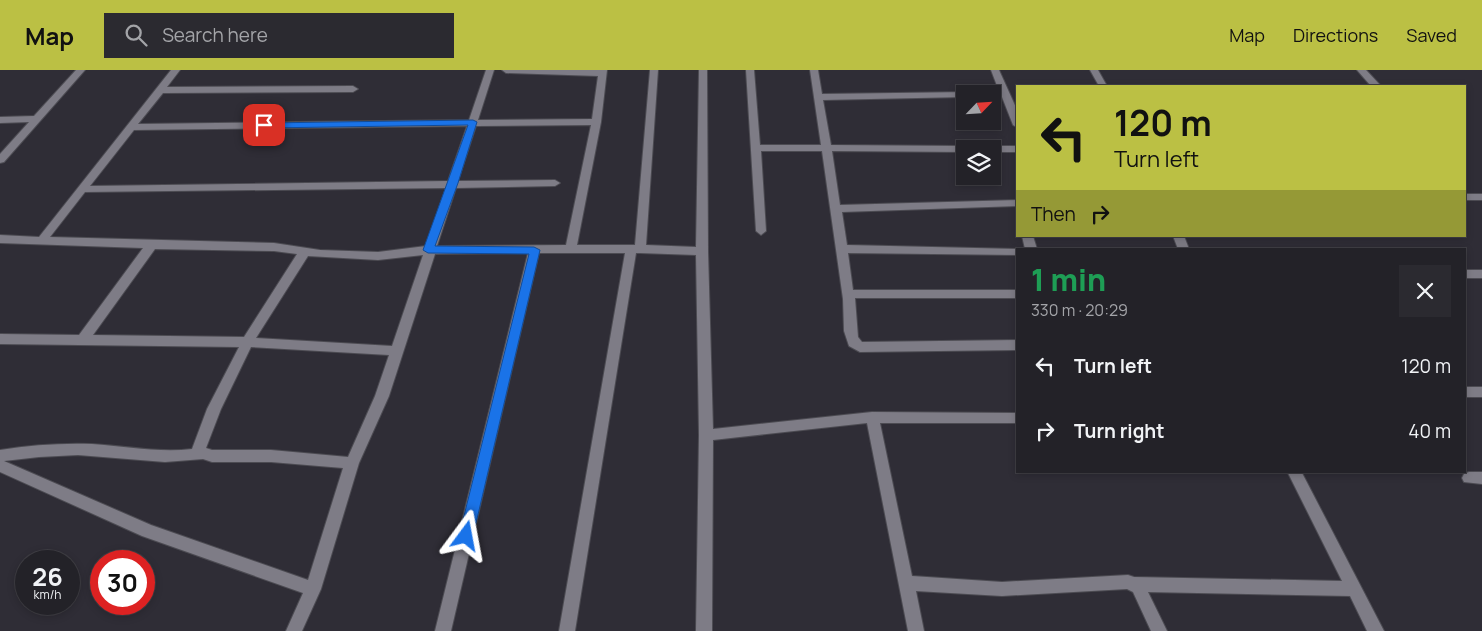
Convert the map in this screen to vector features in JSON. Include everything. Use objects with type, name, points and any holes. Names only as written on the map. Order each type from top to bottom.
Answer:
[{"type":"street","points":[[0,160],[81,70]]},
{"type":"street","points":[[42,240],[176,70]]},
{"type":"street","points":[[294,631],[313,589],[352,462],[382,396],[428,250],[454,183],[490,70]]},
{"type":"street","points":[[506,70],[603,72],[596,122],[570,249]]},
{"type":"street","points":[[567,631],[635,250],[654,70]]},
{"type":"street","points":[[703,70],[702,251],[706,435],[704,631]]},
{"type":"street","points":[[750,70],[761,232]]},
{"type":"street","points":[[814,70],[837,209],[840,248],[848,294],[852,338],[856,345],[860,347],[1016,345]]},
{"type":"street","points":[[995,70],[1016,120]]},
{"type":"street","points":[[1094,70],[1102,85]]},
{"type":"street","points":[[1361,70],[1375,85]]},
{"type":"street","points":[[161,90],[353,89]]},
{"type":"street","points":[[818,96],[956,94]]},
{"type":"street","points":[[0,120],[38,119]]},
{"type":"street","points":[[131,127],[596,122]]},
{"type":"street","points":[[755,148],[828,150],[956,149]]},
{"type":"street","points":[[1001,149],[1016,149]]},
{"type":"street","points":[[82,189],[555,183]]},
{"type":"street","points":[[837,209],[1016,203]]},
{"type":"street","points":[[0,239],[152,245],[274,247],[330,255],[378,256],[428,250],[570,249],[702,251]]},
{"type":"street","points":[[82,340],[152,245]]},
{"type":"street","points":[[840,248],[1016,251]]},
{"type":"street","points":[[444,631],[534,250]]},
{"type":"street","points":[[201,454],[199,448],[214,409],[247,342],[306,251]]},
{"type":"street","points":[[1466,274],[1482,274]]},
{"type":"street","points":[[848,294],[1016,294]]},
{"type":"street","points":[[0,339],[247,342],[396,351]]},
{"type":"street","points":[[1466,392],[1482,392]]},
{"type":"street","points":[[706,435],[872,417],[1016,418]]},
{"type":"street","points":[[872,417],[916,631]]},
{"type":"street","points":[[0,456],[43,450],[73,449],[174,456],[201,454],[212,456],[307,457],[352,462]]},
{"type":"street","points":[[0,466],[148,531],[313,589]]},
{"type":"street","points":[[1295,473],[1376,631]]},
{"type":"street","points":[[906,583],[1002,589],[1105,583],[1354,589]]},
{"type":"street","points":[[1134,584],[1159,631]]},
{"type":"route","points":[[264,125],[473,122],[454,183],[428,250],[534,250],[466,536]]}]
